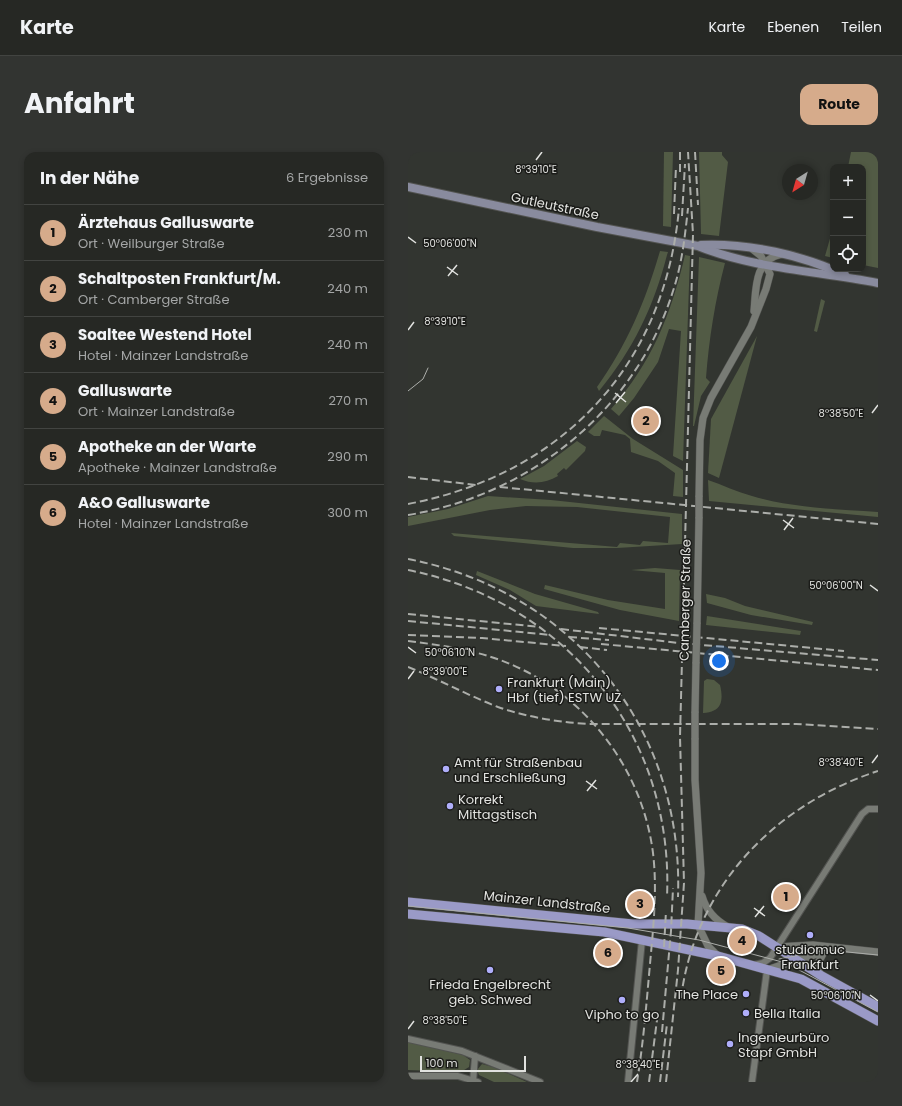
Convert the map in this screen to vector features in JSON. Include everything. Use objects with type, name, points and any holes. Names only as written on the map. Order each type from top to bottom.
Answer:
[{"type":"main road","name":"Gutleutstraße","points":[[408,187],[597,227],[698,246],[713,252],[777,266],[835,277],[848,277]]},
{"type":"main road","name":"Gutleutstraße","points":[[698,246],[720,244],[782,254],[812,262],[848,277],[878,283]]},
{"type":"main road","points":[[804,271],[812,269],[814,264],[812,262]]},
{"type":"main road","name":"Mainzer Landstraße","points":[[408,902],[633,924],[728,927],[752,932],[820,975],[878,1007]]},
{"type":"main road","name":"Mainzer Landstraße","points":[[408,914],[604,932],[718,956],[807,982],[878,1021]]},
{"type":"street","points":[[752,248],[761,256],[770,273],[777,266]]},
{"type":"street","points":[[758,271],[765,263],[782,254]]},
{"type":"street","points":[[754,261],[757,264],[758,271]]},
{"type":"street","name":"Camberger Straße","points":[[754,319],[758,271]]},
{"type":"street","name":"Camberger Straße","points":[[698,925],[701,893],[695,780],[695,713],[699,479],[702,427],[706,409],[740,349],[754,319],[766,289],[770,273]]},
{"type":"street","points":[[750,965],[767,960],[862,814],[868,809],[878,809]]},
{"type":"street","name":"Camberger Straße","points":[[701,893],[711,914],[720,923],[728,927]]},
{"type":"street","points":[[488,921],[489,910]]},
{"type":"street","points":[[698,925],[708,946],[718,956]]},
{"type":"street","points":[[628,1082],[642,940]]},
{"type":"street","points":[[776,947],[813,945],[878,952]]},
{"type":"street","points":[[752,1082],[767,970],[824,952],[831,948]]},
{"type":"street","points":[[820,975],[817,965],[824,952]]},
{"type":"street","points":[[408,1039],[475,1056],[540,1082]]},
{"type":"street","points":[[408,1076],[458,1076],[475,1081],[475,1056]]},
{"type":"green space","points":[[664,152],[673,152],[671,227],[663,226]]},
{"type":"green space","points":[[699,152],[722,152],[722,155],[728,162],[719,236],[701,234]]},
{"type":"green space","points":[[851,152],[878,152],[878,268],[866,266],[866,164],[849,164]]},
{"type":"green space","points":[[830,238],[830,257],[825,256]]},
{"type":"green space","points":[[660,251],[668,252],[649,310],[622,360],[599,391],[597,387],[627,338],[642,305]]},
{"type":"green space","points":[[685,255],[690,256],[683,461],[673,456],[681,331],[669,329],[658,362],[634,398],[619,416],[611,409],[638,374],[658,337],[673,298]]},
{"type":"green space","points":[[699,257],[725,263],[715,306],[709,349],[706,378],[710,382],[701,396],[693,426]]},
{"type":"green space","points":[[821,299],[825,301],[817,332],[814,331]]},
{"type":"green space","points":[[757,336],[719,478],[708,473],[711,419]]},
{"type":"green space","points":[[604,416],[633,439],[683,470],[683,497],[673,496],[675,473],[658,461],[631,452],[630,439],[625,435],[602,430],[600,436],[594,436],[588,432]]},
{"type":"green space","points":[[577,441],[586,447],[585,451],[566,470],[564,468],[557,474],[558,476],[549,480],[535,483],[520,479],[544,466]]},
{"type":"green space","points":[[708,480],[741,493],[767,500],[814,507],[878,512],[878,517],[709,501]]},
{"type":"green space","points":[[488,496],[551,500],[682,514],[682,544],[617,548],[573,548],[454,536],[451,533],[617,547],[620,543],[640,545],[643,541],[668,543],[670,517],[577,507],[526,506],[490,510],[408,526],[408,517],[448,509]]},
{"type":"green space","points":[[655,568],[680,570],[679,621],[620,610],[544,589],[545,585],[608,600],[665,609],[665,573],[631,570]]},
{"type":"green space","points":[[477,571],[535,594],[598,612],[599,614],[536,606],[510,590],[476,575]]},
{"type":"green space","points":[[706,594],[725,598],[745,606],[813,622],[812,625],[751,615],[707,603]]},
{"type":"green space","points":[[707,616],[801,631],[800,635],[706,625]]},
{"type":"green space","points":[[707,679],[714,680],[720,685],[722,696],[720,705],[714,711],[703,713],[704,681]]},
{"type":"green space","points":[[408,1042],[463,1055],[470,1060],[469,1067],[461,1072],[408,1070]]},
{"type":"green space","points":[[482,1064],[493,1067],[527,1082],[494,1082],[479,1075],[477,1070]]},
{"type":"tram line","points":[[408,391],[423,379],[428,368]]},
{"type":"tram line","points":[[408,906],[628,928],[699,940],[786,963],[878,1012]]},
{"type":"tram line","points":[[779,959],[827,950],[878,955]]},
{"type":"railway","points":[[680,152],[680,172]]},
{"type":"railway","points":[[666,1082],[678,970],[684,883],[680,737],[693,234],[688,152]]},
{"type":"railway","points":[[695,152],[698,205]]},
{"type":"railway","points":[[682,216],[685,164]]},
{"type":"railway","points":[[674,214],[676,166]]},
{"type":"railway","points":[[408,504],[464,489],[514,467],[558,439],[596,404],[628,363],[653,317],[670,265],[679,208]]},
{"type":"railway","points":[[408,515],[453,505],[496,488],[536,467],[572,440],[605,409],[633,373],[656,334],[673,291],[679,271],[688,208]]},
{"type":"railway","points":[[408,477],[476,485]]},
{"type":"railway","points":[[500,487],[878,524]]},
{"type":"railway","points":[[408,559],[467,576],[521,602],[568,635],[607,677],[639,724],[662,777],[675,835],[678,897]]},
{"type":"railway","points":[[408,570],[465,587],[516,612],[561,645],[599,684],[630,730],[652,782],[664,837],[667,897]]},
{"type":"railway","points":[[408,614],[540,627]]},
{"type":"railway","points":[[408,621],[551,635]]},
{"type":"railway","points":[[599,628],[844,651]]},
{"type":"railway","points":[[561,629],[679,643],[878,660]]},
{"type":"railway","points":[[408,635],[482,638],[566,646]]},
{"type":"railway","points":[[569,637],[609,640]]},
{"type":"railway","points":[[408,641],[466,650],[500,660],[530,673],[557,691],[582,711],[603,735],[621,762],[636,790],[647,821],[653,853],[655,891],[653,928],[637,1082]]},
{"type":"railway","points":[[601,644],[878,670]]},
{"type":"railway","points":[[580,647],[607,650]]},
{"type":"railway","points":[[408,667],[509,711],[565,722],[588,724],[796,724],[878,729]]},
{"type":"railway","points":[[681,998],[689,958],[703,920],[722,886],[746,856],[774,828],[805,805],[840,786],[878,771]]},
{"type":"railway","points":[[662,1032],[671,931],[673,888]]},
{"type":"railway","points":[[664,947],[666,911]]},
{"type":"railway","points":[[649,1082],[657,1020]]},
{"type":"railway","points":[[660,1082],[667,1024]]},
{"type":"place","name":"Schaltposten Frankfurt/M.","points":[[646,421]]},
{"type":"place","name":"Frankfurt (Main) Hbf (tief) ESTW UZ","points":[[499,689]]},
{"type":"place","name":"Amt für Straßenbau und Erschließung","points":[[446,769]]},
{"type":"place","name":"Korrekt Mittagstisch","points":[[450,806]]},
{"type":"place","name":"Ärztehaus Galluswarte","points":[[786,897]]},
{"type":"place","name":"Soaltee Westend Hotel","points":[[640,904]]},
{"type":"place","name":"studiomuc Frankfurt","points":[[810,935]]},
{"type":"place","name":"Galluswarte","points":[[742,941]]},
{"type":"place","name":"A&O Galluswarte","points":[[608,953]]},
{"type":"place","name":"Frieda Engelbrecht geb. Schwed","points":[[490,970]]},
{"type":"place","name":"Apotheke an der Warte","points":[[721,971]]},
{"type":"place","name":"The Place","points":[[746,994]]},
{"type":"place","name":"Vipho to go","points":[[622,1000]]},
{"type":"place","name":"Bella Italia","points":[[746,1013]]},
{"type":"place","name":"Ingenieurbüro Stapf GmbH","points":[[730,1044]]}]
